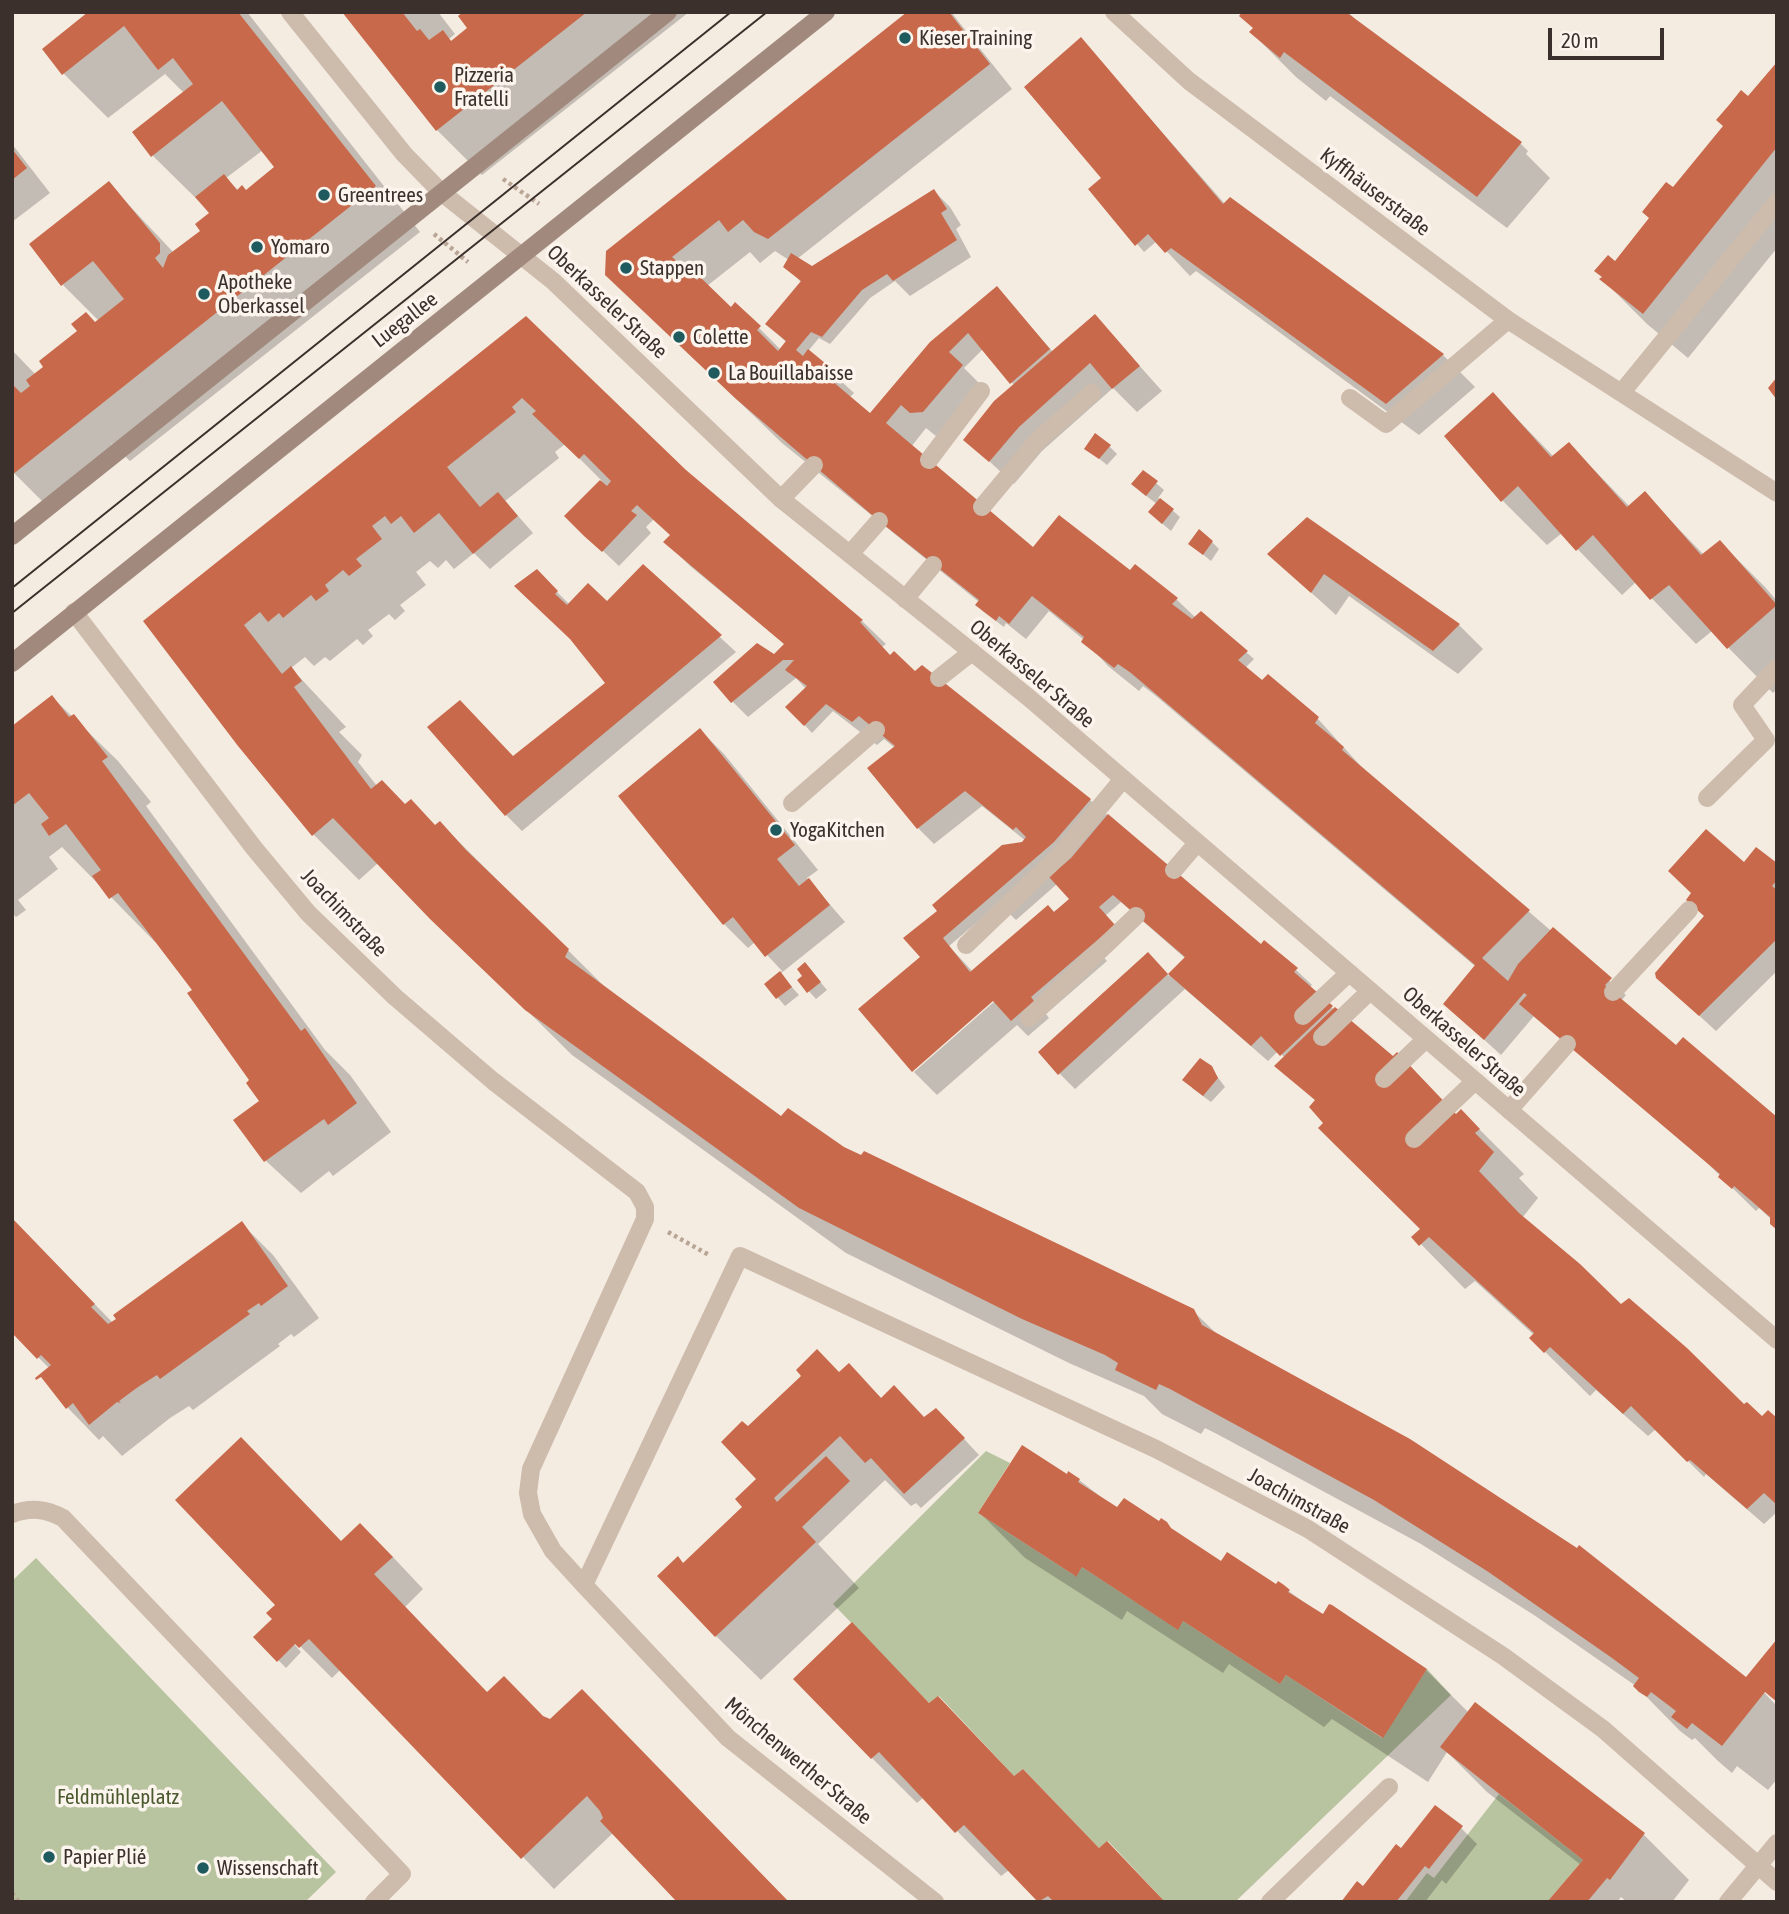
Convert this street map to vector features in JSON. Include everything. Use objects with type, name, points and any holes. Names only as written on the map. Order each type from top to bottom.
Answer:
[{"type":"main road","points":[[12,535],[668,12]]},
{"type":"main road","name":"Luegallee","points":[[12,663],[825,12]]},
{"type":"street","name":"Oberkasseler Straße","points":[[290,12],[404,154],[441,192],[523,256],[781,499],[972,652],[1123,779],[1777,1340]]},
{"type":"street","name":"Kyffhäuserstraße","points":[[1114,12],[1189,81],[1508,320],[1777,493]]},
{"type":"street","points":[[1622,392],[1777,202]]},
{"type":"street","points":[[1350,398],[1386,424],[1508,320]]},
{"type":"street","points":[[929,460],[982,391]]},
{"type":"street","points":[[982,507],[1038,440],[1093,393]]},
{"type":"street","points":[[781,499],[814,465]]},
{"type":"street","points":[[850,554],[879,521]]},
{"type":"street","points":[[905,599],[933,565]]},
{"type":"street","name":"Joachimstraße","points":[[74,612],[254,848],[308,913],[395,997],[493,1081],[637,1192],[645,1207],[645,1219]]},
{"type":"street","points":[[939,678],[972,652]]},
{"type":"street","points":[[1707,798],[1766,740],[1742,705],[1777,668]]},
{"type":"street","points":[[792,803],[876,730]]},
{"type":"street","points":[[966,945],[1059,855],[1123,779]]},
{"type":"street","points":[[1174,870],[1197,843]]},
{"type":"street","points":[[1612,992],[1689,910]]},
{"type":"street","points":[[1029,1018],[1136,916]]},
{"type":"street","points":[[1303,1016],[1349,973]]},
{"type":"street","points":[[1322,1037],[1370,991]]},
{"type":"street","points":[[1384,1079],[1426,1039]]},
{"type":"street","points":[[1509,1110],[1567,1044]]},
{"type":"street","points":[[1414,1139],[1475,1081]]},
{"type":"street","name":"Mönchenwerther Straße","points":[[645,1219],[531,1469],[528,1493],[532,1514],[553,1551],[728,1738],[935,1902]]},
{"type":"street","points":[[584,1584],[737,1263]]},
{"type":"street","name":"Joachimstraße","points":[[737,1263],[1156,1449],[1308,1529],[1469,1633],[1602,1729],[1777,1882]]},
{"type":"street","points":[[12,1514],[24,1510],[48,1510],[63,1518],[402,1874],[374,1902]]},
{"type":"street","points":[[1270,1902],[1389,1787]]},
{"type":"street","points":[[1728,1902],[1777,1843]]},
{"type":"path","points":[[476,164],[532,197],[558,226]]},
{"type":"path","points":[[412,216],[492,280]]},
{"type":"path","points":[[645,1219],[737,1263]]},
{"type":"path","points":[[12,1893],[19,1902]]},
{"type":"green space","points":[[986,1451],[1010,1463],[978,1513],[1074,1575],[1076,1576],[1082,1567],[1177,1629],[1183,1621],[1280,1684],[1286,1675],[1382,1738],[1427,1669],[1451,1695],[1235,1902],[1165,1902],[1108,1841],[1099,1848],[1023,1769],[1014,1776],[939,1696],[929,1703],[833,1604]]},
{"type":"green space","name":"Feldmühleplatz","points":[[36,1558],[336,1872],[305,1902],[12,1902],[12,1581]]},
{"type":"green space","points":[[1499,1794],[1583,1860],[1547,1902],[1405,1902],[1427,1873],[1434,1878]]},
{"type":"building","points":[[88,12],[238,12],[376,186],[12,475],[12,384],[21,393],[30,386],[26,380],[43,367],[39,361],[77,331],[71,324],[86,312],[95,322],[124,299],[93,261],[61,286],[29,244],[109,181],[160,243],[160,253],[155,258],[163,268],[168,255],[200,231],[195,224],[209,213],[195,197],[224,174],[237,190],[242,185],[246,190],[274,167],[222,101],[151,157],[132,132],[193,84],[173,58],[158,70],[124,26],[62,75],[42,49]]},
{"type":"building","points":[[342,12],[402,12],[417,31],[420,29],[429,40],[443,30],[451,41],[467,28],[458,16],[463,12],[587,12],[436,131]]},
{"type":"building","points":[[907,12],[949,12],[990,64],[768,239],[754,232],[743,220],[728,232],[719,220],[672,257],[697,280],[700,277],[731,307],[735,302],[761,326],[757,330],[778,351],[786,341],[765,324],[801,281],[783,267],[791,253],[812,266],[934,189],[947,209],[941,213],[957,240],[893,281],[887,274],[862,290],[822,337],[811,332],[796,350],[803,356],[808,349],[831,368],[825,375],[870,413],[930,342],[997,286],[1050,349],[1010,384],[968,333],[949,352],[963,365],[923,412],[910,413],[901,405],[886,423],[1033,547],[1059,515],[1130,570],[1135,564],[1178,598],[1172,604],[1192,619],[1201,611],[1248,651],[1238,660],[1262,680],[1268,674],[1319,717],[1315,723],[1344,747],[1342,750],[1530,910],[1482,958],[1508,981],[1518,964],[1553,927],[1612,978],[1605,985],[1676,1045],[1683,1037],[1777,1117],[1777,1230],[1770,1224],[1770,1217],[1734,1186],[1732,1189],[1718,1177],[1720,1174],[1519,1004],[1527,995],[1524,993],[1484,1040],[1443,1004],[1475,965],[1131,673],[1118,664],[1114,668],[1081,642],[1084,637],[1032,596],[1009,624],[999,616],[996,621],[975,605],[979,600],[879,521],[736,399],[605,275],[606,251]]},
{"type":"building","points":[[1242,12],[1346,12],[1522,142],[1477,197],[1284,52],[1280,58],[1249,32],[1253,28],[1239,16]]},
{"type":"building","points":[[1081,37],[1223,204],[1230,197],[1444,354],[1386,404],[1171,248],[1165,253],[1148,234],[1135,246],[1088,189],[1101,178],[1024,87]]},
{"type":"building","points":[[1777,62],[1777,147],[1643,314],[1599,279],[1602,277],[1594,271],[1608,255],[1615,261],[1649,218],[1642,212],[1666,182],[1673,187],[1723,126],[1716,120],[1741,90],[1748,96]]},
{"type":"building","points":[[12,149],[27,168],[12,180]]},
{"type":"building","points":[[1095,314],[1140,366],[1112,389],[1090,363],[1019,427],[989,462],[963,440],[994,401]]},
{"type":"building","points":[[526,316],[686,470],[863,620],[860,622],[890,655],[894,651],[915,671],[922,665],[1091,799],[1054,842],[943,938],[970,972],[1048,905],[1054,912],[1069,899],[1049,877],[1071,858],[1108,814],[1261,944],[1264,940],[1298,968],[1294,972],[1333,1006],[1280,1056],[1261,1036],[1251,1046],[1168,974],[1185,957],[1113,895],[1099,907],[1115,925],[1031,997],[1034,1001],[1011,1021],[993,1001],[912,1072],[858,1009],[920,957],[903,938],[937,911],[932,905],[1002,845],[1022,842],[1026,837],[1016,827],[1013,830],[965,791],[917,829],[867,768],[895,746],[859,716],[852,722],[826,704],[804,726],[785,707],[807,686],[785,670],[794,660],[783,660],[731,703],[713,682],[757,643],[774,654],[784,644],[663,542],[670,535],[637,505],[631,511],[637,515],[602,552],[584,536],[564,516],[600,480],[607,486],[611,481],[584,454],[579,459],[532,414],[536,411],[522,398],[512,407],[516,412],[447,467],[480,507],[498,492],[518,516],[473,554],[439,513],[414,533],[401,516],[391,524],[385,516],[372,526],[382,539],[356,559],[362,566],[349,576],[343,570],[325,585],[329,591],[316,601],[311,595],[283,618],[279,613],[268,622],[260,612],[244,625],[282,674],[291,666],[302,681],[294,687],[371,789],[382,780],[405,804],[411,799],[435,825],[440,821],[466,850],[569,949],[565,957],[781,1116],[788,1108],[844,1147],[861,1155],[864,1151],[1194,1309],[1202,1325],[1410,1439],[1577,1548],[1579,1545],[1746,1677],[1777,1639],[1777,1702],[1765,1692],[1722,1746],[1692,1723],[1687,1729],[1671,1717],[1676,1711],[1651,1692],[1647,1697],[1639,1692],[1633,1686],[1639,1678],[1612,1658],[1487,1571],[1374,1500],[1170,1389],[1159,1384],[1156,1390],[1115,1370],[1118,1363],[1105,1355],[1022,1319],[799,1208],[525,1010],[430,919],[333,818],[312,836],[238,746],[143,621]]},
{"type":"building","points":[[1777,377],[1777,400],[1768,388]]},
{"type":"building","points":[[1493,392],[1551,457],[1569,442],[1627,507],[1645,491],[1701,555],[1720,540],[1777,605],[1727,649],[1669,585],[1650,600],[1593,535],[1576,551],[1518,486],[1501,502],[1444,436]]},
{"type":"building","points":[[1095,433],[1111,445],[1099,459],[1084,449]]},
{"type":"building","points":[[1143,470],[1158,481],[1146,496],[1131,484]]},
{"type":"building","points":[[1160,498],[1174,509],[1162,524],[1148,512]]},
{"type":"building","points":[[1307,517],[1460,624],[1433,651],[1324,574],[1311,593],[1267,554]]},
{"type":"building","points":[[1199,529],[1213,541],[1203,555],[1188,544]]},
{"type":"building","points":[[643,564],[722,635],[505,816],[427,727],[460,700],[513,756],[605,683],[570,639],[514,586],[537,569],[558,591],[555,594],[567,605],[588,583],[607,601]]},
{"type":"building","points":[[52,695],[69,717],[74,714],[108,757],[102,761],[301,1031],[305,1028],[357,1103],[328,1125],[324,1119],[264,1162],[233,1120],[259,1101],[246,1083],[249,1080],[187,993],[192,990],[118,893],[109,899],[92,876],[101,870],[66,824],[49,836],[41,824],[49,818],[29,793],[12,806],[12,726]]},
{"type":"building","points":[[700,728],[795,845],[777,859],[799,886],[809,878],[830,905],[765,957],[733,917],[723,925],[618,796]]},
{"type":"building","points":[[1706,829],[1744,862],[1756,847],[1777,863],[1777,880],[1772,886],[1777,890],[1777,939],[1699,1016],[1656,978],[1655,973],[1704,916],[1686,900],[1691,893],[1668,871]]},
{"type":"building","points":[[1148,952],[1168,974],[1058,1075],[1038,1052]]},
{"type":"building","points":[[805,962],[821,982],[807,993],[797,980],[802,976],[797,969]]},
{"type":"building","points":[[780,971],[792,987],[776,999],[764,984]]},
{"type":"building","points":[[1335,1007],[1393,1056],[1397,1052],[1456,1114],[1461,1109],[1480,1129],[1475,1133],[1494,1152],[1479,1171],[1519,1213],[1580,1264],[1621,1304],[1629,1298],[1687,1348],[1744,1404],[1747,1402],[1762,1416],[1768,1410],[1777,1418],[1777,1505],[1764,1493],[1747,1509],[1690,1460],[1687,1462],[1631,1406],[1623,1414],[1550,1347],[1544,1353],[1529,1338],[1534,1333],[1429,1237],[1419,1246],[1411,1237],[1420,1229],[1318,1128],[1323,1123],[1309,1107],[1315,1100],[1274,1066]]},
{"type":"building","points":[[1200,1058],[1212,1066],[1218,1078],[1203,1096],[1182,1080]]},
{"type":"building","points":[[12,1218],[95,1304],[91,1307],[108,1324],[116,1319],[113,1315],[242,1221],[288,1286],[261,1306],[259,1303],[247,1311],[250,1314],[160,1379],[157,1375],[138,1387],[119,1401],[121,1403],[117,1402],[89,1425],[73,1403],[66,1409],[41,1377],[36,1380],[35,1378],[51,1365],[41,1355],[37,1359],[12,1333]]},
{"type":"building","points":[[817,1349],[839,1372],[849,1363],[881,1398],[894,1385],[924,1417],[936,1408],[965,1438],[904,1494],[871,1458],[865,1463],[840,1436],[774,1498],[777,1502],[826,1456],[850,1481],[802,1527],[816,1542],[715,1637],[657,1576],[678,1556],[683,1563],[742,1507],[735,1499],[756,1479],[721,1442],[742,1421],[748,1426],[801,1376],[796,1370]]},
{"type":"building","points":[[241,1437],[341,1541],[360,1523],[393,1557],[374,1574],[487,1692],[504,1676],[543,1716],[550,1719],[582,1689],[789,1902],[677,1902],[600,1821],[603,1818],[600,1811],[587,1796],[521,1859],[309,1639],[299,1648],[295,1644],[277,1662],[253,1637],[272,1619],[266,1613],[275,1605],[175,1500]]},
{"type":"building","points":[[1022,1445],[1067,1474],[1068,1471],[1080,1479],[1078,1482],[1117,1507],[1124,1498],[1159,1521],[1161,1518],[1171,1528],[1221,1561],[1227,1552],[1276,1584],[1278,1581],[1290,1590],[1288,1592],[1323,1614],[1329,1604],[1332,1605],[1427,1669],[1383,1738],[1286,1675],[1280,1684],[1183,1621],[1178,1630],[1082,1567],[1076,1577],[978,1513]]},
{"type":"building","points":[[852,1622],[929,1703],[938,1696],[1014,1776],[1023,1769],[1099,1848],[1107,1841],[1165,1902],[1054,1902],[1048,1896],[1038,1902],[964,1825],[955,1833],[879,1752],[871,1759],[793,1679]]},
{"type":"building","points":[[1475,1702],[1645,1833],[1610,1880],[1607,1878],[1587,1902],[1547,1902],[1583,1860],[1440,1747]]},
{"type":"building","points":[[1435,1805],[1463,1826],[1429,1869],[1425,1866],[1396,1902],[1341,1902],[1357,1881],[1363,1886],[1396,1844],[1401,1848]]},
{"type":"tram line","points":[[12,588],[731,12]]},
{"type":"tram line","points":[[12,613],[767,12]]},
{"type":"place","name":"Kieser Training","points":[[905,38]]},
{"type":"place","name":"Pizzeria Fratelli","points":[[440,87]]},
{"type":"place","name":"Greentrees","points":[[324,195]]},
{"type":"place","name":"Yomaro","points":[[257,247]]},
{"type":"place","name":"Stappen","points":[[626,268]]},
{"type":"place","name":"Apotheke Oberkassel","points":[[204,294]]},
{"type":"place","name":"Colette","points":[[679,337]]},
{"type":"place","name":"La Bouillabaisse","points":[[714,373]]},
{"type":"place","name":"YogaKitchen","points":[[776,830]]},
{"type":"place","name":"Papier Plié","points":[[49,1857]]},
{"type":"place","name":"Wissenschaft","points":[[203,1868]]}]
